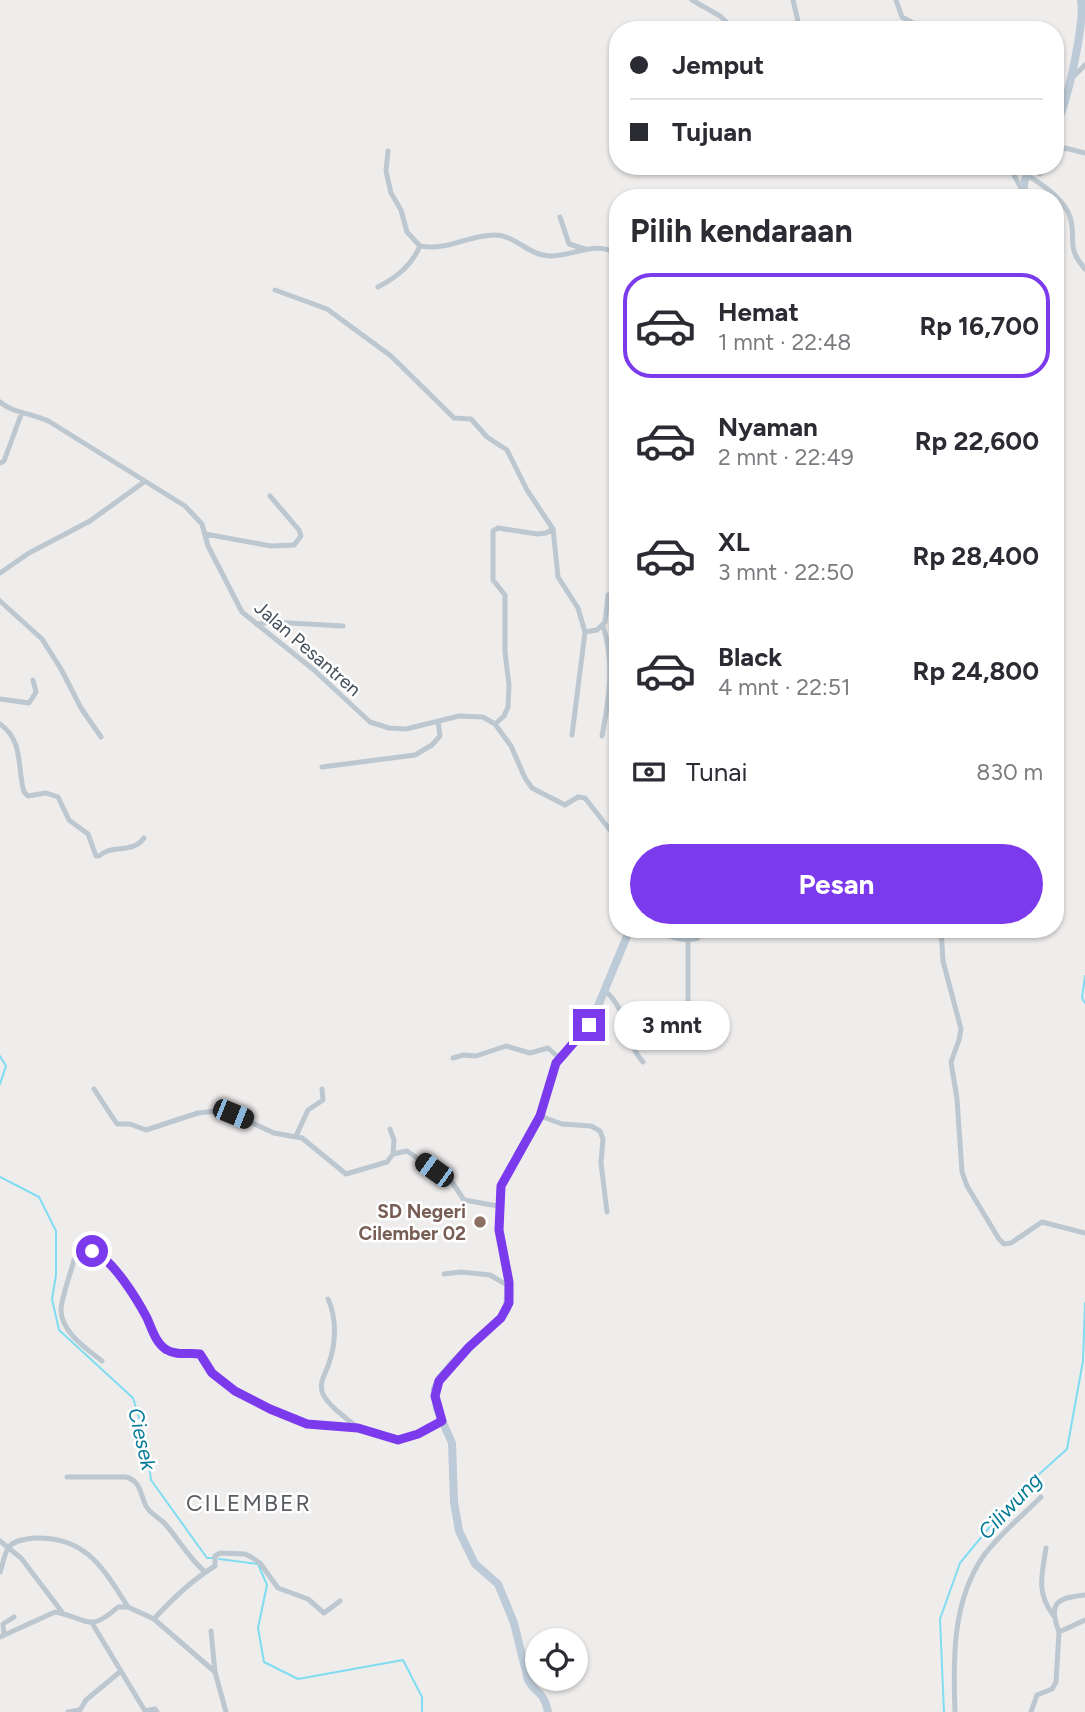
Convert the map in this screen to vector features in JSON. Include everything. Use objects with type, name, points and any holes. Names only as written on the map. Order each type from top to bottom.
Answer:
[{"type":"street","points":[[692,0],[725,21]]},
{"type":"street","points":[[793,0],[798,21]]},
{"type":"street","points":[[896,0],[902,17],[909,21]]},
{"type":"street","points":[[1064,102],[1084,19],[1081,0]]},
{"type":"street","points":[[1068,82],[1085,65]]},
{"type":"street","points":[[1064,149],[1085,153]]},
{"type":"street","points":[[388,152],[386,167],[390,189],[401,210],[407,232],[420,246],[437,248],[496,235],[547,256],[609,249]]},
{"type":"street","points":[[1033,175],[1047,189]]},
{"type":"street","points":[[1064,206],[1070,220],[1073,251],[1085,269]]},
{"type":"street","points":[[560,217],[570,246],[588,250]]},
{"type":"street","points":[[378,287],[400,273],[413,260],[420,246]]},
{"type":"street","points":[[275,290],[327,309],[391,356],[454,418],[473,421],[487,437],[507,450],[527,490],[553,529],[558,577],[578,608],[585,632],[572,735]]},
{"type":"street","name":"Jalan Pesantren","points":[[0,402],[10,409],[50,422],[185,506],[201,522],[208,546],[242,611],[374,724],[389,729],[406,729],[475,715],[495,724]]},
{"type":"street","points":[[0,463],[4,461],[22,412]]},
{"type":"street","points":[[0,573],[29,553],[90,521],[144,482]]},
{"type":"street","points":[[205,534],[271,547],[294,545],[301,536],[299,530],[270,496]]},
{"type":"street","points":[[553,529],[542,534],[498,528],[494,531],[493,580],[503,591],[506,600],[505,645],[509,685],[508,708],[495,724],[514,750],[524,778],[534,790],[565,806],[578,797],[585,797],[609,829]]},
{"type":"street","points":[[608,594],[607,618],[603,626],[609,651]]},
{"type":"street","points":[[0,601],[42,639],[61,668],[81,708],[101,737]]},
{"type":"street","points":[[256,624],[272,622],[343,626]]},
{"type":"street","points":[[585,632],[603,626]]},
{"type":"street","points":[[0,699],[29,703],[36,692],[33,680]]},
{"type":"street","points":[[602,736],[609,686]]},
{"type":"street","points":[[322,767],[419,754],[440,736],[438,721]]},
{"type":"street","points":[[0,724],[11,733],[15,741],[25,794],[30,796],[48,793],[59,798],[70,821],[88,834],[96,856],[107,850],[133,848],[144,838]]},
{"type":"street","points":[[548,1712],[542,1693],[533,1687],[528,1679],[513,1623],[498,1584],[475,1564],[459,1531],[454,1502],[452,1445],[435,1400],[437,1384],[461,1355],[504,1315],[509,1303],[509,1286],[500,1242],[498,1206],[502,1182],[540,1116],[559,1058],[589,1025],[627,938]]},
{"type":"street","points":[[675,938],[698,938]]},
{"type":"street","points":[[942,938],[943,961],[961,1029],[960,1040],[951,1062],[957,1099],[959,1154],[964,1180],[1003,1243],[1011,1243],[1042,1222],[1085,1233]]},
{"type":"street","points":[[688,940],[688,1006]]},
{"type":"street","points":[[605,991],[620,1008],[631,1042],[643,1062]]},
{"type":"street","points":[[453,1058],[463,1055],[476,1056],[506,1046],[530,1053],[548,1048],[559,1058]]},
{"type":"street","points":[[94,1089],[114,1122],[119,1125],[130,1124],[151,1129],[192,1114],[217,1111],[233,1114],[274,1133],[302,1138],[346,1174],[387,1163],[393,1154],[394,1140],[390,1129]]},
{"type":"street","points":[[296,1136],[308,1111],[323,1100],[321,1089]]},
{"type":"street","points":[[540,1116],[562,1124],[591,1126],[600,1131],[603,1136],[601,1163],[607,1212]]},
{"type":"street","points":[[393,1154],[405,1151],[411,1153],[452,1182],[466,1201],[498,1206]]},
{"type":"street","points":[[102,1361],[74,1336],[65,1323],[61,1310],[74,1260],[76,1256],[87,1251],[97,1253],[112,1267],[134,1296],[156,1338],[167,1350],[200,1354],[217,1378],[270,1409],[313,1425],[358,1428],[398,1440],[418,1434],[442,1421]]},
{"type":"street","points":[[444,1274],[461,1272],[490,1275],[509,1286]]},
{"type":"street","points":[[328,1299],[334,1316],[334,1336],[330,1362],[322,1379],[322,1390],[330,1404],[358,1428]]},
{"type":"street","points":[[67,1477],[126,1477],[134,1480],[138,1483],[149,1511],[166,1525],[204,1571]]},
{"type":"street","points":[[955,1712],[956,1633],[968,1585],[991,1547],[1041,1497]]},
{"type":"street","points":[[0,1572],[8,1548],[15,1542],[31,1538],[74,1543],[99,1564],[128,1607]]},
{"type":"street","points":[[0,1541],[21,1558],[64,1614]]},
{"type":"street","points":[[1031,1712],[1037,1695],[1052,1689],[1056,1682],[1059,1632],[1041,1590],[1046,1548]]},
{"type":"street","points":[[155,1619],[204,1571],[216,1565],[215,1556],[222,1552],[251,1557],[262,1566],[278,1588],[308,1599],[324,1613],[340,1601]]},
{"type":"street","points":[[1053,1615],[1055,1606],[1061,1600],[1085,1595]]},
{"type":"street","points":[[14,1617],[4,1623],[2,1636],[55,1612],[92,1623],[103,1620],[118,1606],[128,1607],[155,1619],[215,1672]]},
{"type":"street","points":[[1059,1632],[1085,1620]]},
{"type":"street","points":[[92,1623],[145,1711],[155,1709],[157,1712]]},
{"type":"street","points":[[211,1632],[215,1672],[226,1712]]},
{"type":"street","points":[[68,1712],[80,1710],[86,1700],[121,1671]]},
{"type":"waterway","name":"Ciliwung","points":[[1085,976],[1082,998],[1085,1003]]},
{"type":"waterway","name":"Ciesek","points":[[0,1056],[6,1066],[0,1084]]},
{"type":"waterway","name":"Ciesek","points":[[0,1177],[39,1197],[56,1231],[56,1275],[52,1299],[59,1330],[133,1398],[146,1440],[151,1480],[207,1558],[213,1558]]},
{"type":"waterway","name":"Ciliwung","points":[[944,1712],[940,1619],[960,1563],[1016,1495],[1067,1449],[1083,1361],[1085,1303]]},
{"type":"waterway","name":"Ciesek","points":[[219,1559],[258,1564],[267,1585],[258,1628],[264,1662],[298,1679],[403,1660],[422,1697],[422,1712]]},
{"type":"place","name":"SD Negeri Cilember 02","points":[[480,1222]]},
{"type":"district","name":"CILEMBER","points":[[249,1503]]},
{"type":"route","points":[[92,1251],[107,1262],[127,1286],[165,1349],[176,1353],[200,1354],[212,1373],[235,1391],[307,1424],[358,1428],[398,1440],[418,1434],[442,1421],[435,1396],[440,1378],[507,1309],[509,1282],[501,1248],[498,1206],[502,1182],[540,1116],[556,1063],[589,1025]]}]
